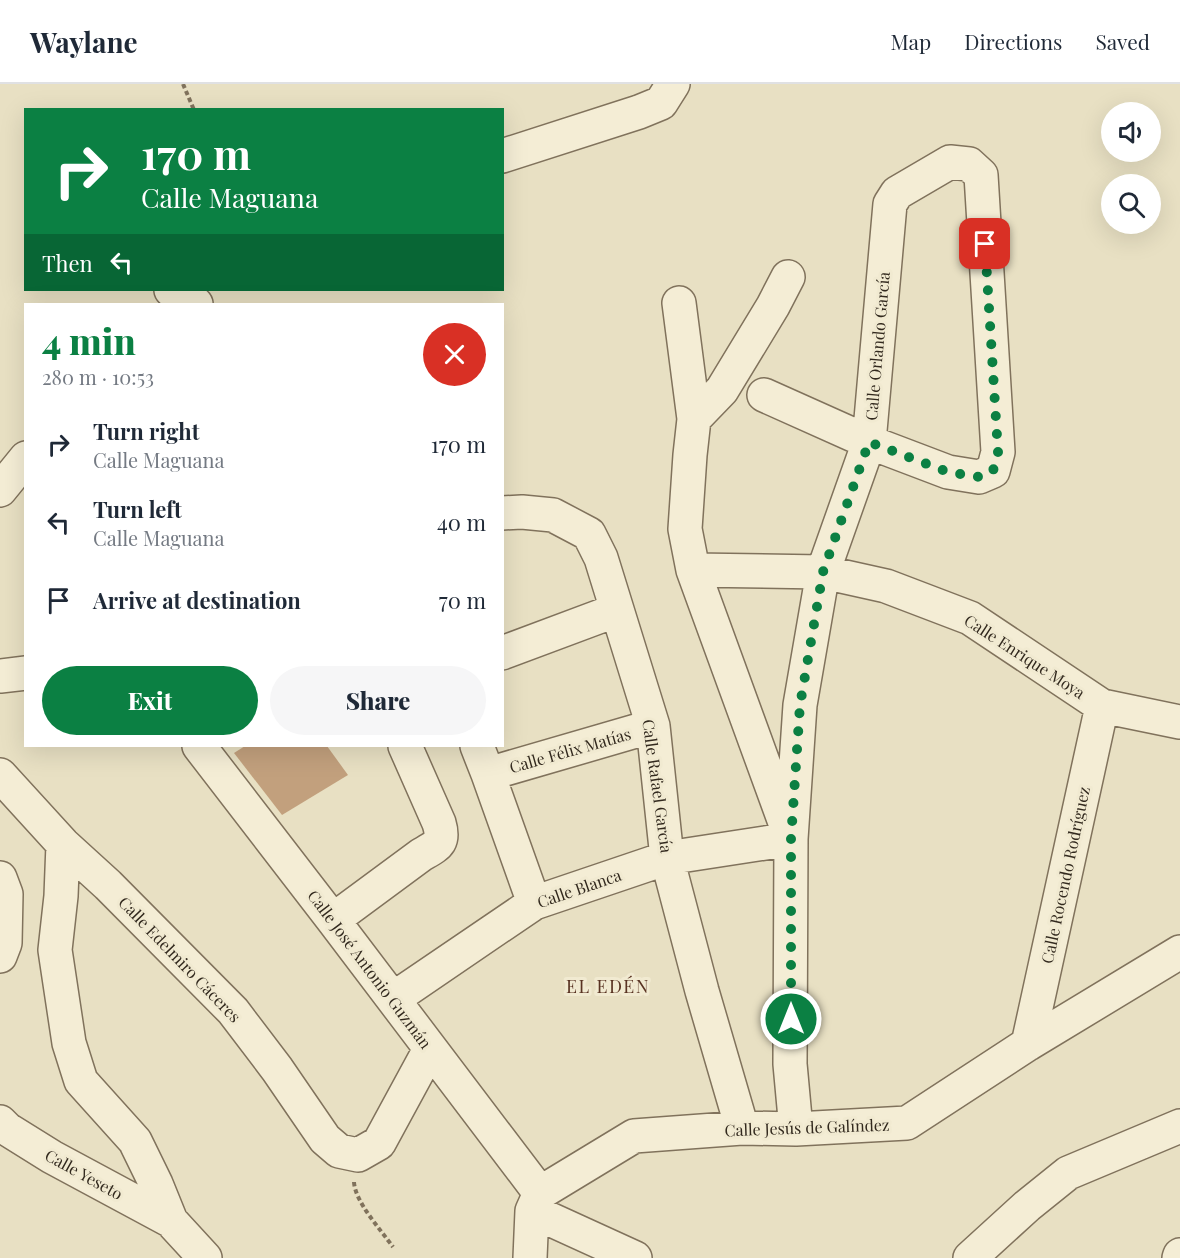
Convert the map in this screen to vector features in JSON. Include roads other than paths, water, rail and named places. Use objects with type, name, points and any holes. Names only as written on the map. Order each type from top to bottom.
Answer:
[{"type":"street","points":[[504,155],[661,103],[673,84]]},
{"type":"street","name":"Calle Orlando García","points":[[796,1129],[790,1064],[791,839],[800,705],[823,572],[869,442],[890,204],[897,193],[950,162],[969,165],[981,175],[998,452],[993,471],[979,477],[948,472],[869,442]]},
{"type":"street","points":[[694,419],[722,390],[788,277]]},
{"type":"street","points":[[150,303],[160,291]]},
{"type":"street","points":[[173,291],[194,303]]},
{"type":"street","points":[[679,303],[694,419],[685,529],[693,570],[791,839]]},
{"type":"street","points":[[764,395],[869,442]]},
{"type":"street","points":[[0,490],[24,460]]},
{"type":"street","name":"Calle Rafael García","points":[[504,513],[553,515],[589,534],[601,558],[653,726],[668,858],[702,991],[742,1128]]},
{"type":"street","name":"Calle Enrique Moya","points":[[693,570],[823,572],[886,586],[970,618],[1102,706],[1180,722]]},
{"type":"street","points":[[504,652],[617,610]]},
{"type":"street","points":[[0,676],[24,673]]},
{"type":"street","name":"Calle Rocendo Rodríguez","points":[[1028,1044],[1102,706]]},
{"type":"street","name":"Calle Félix Matías","points":[[482,760],[653,726]]},
{"type":"street","name":"Calle José Antonio Guzmán","points":[[200,747],[430,1049],[536,1202]]},
{"type":"street","points":[[333,920],[436,846],[441,839],[439,822],[405,747]]},
{"type":"street","points":[[482,760],[534,903]]},
{"type":"street","name":"Calle Edelmiro Cáceres","points":[[0,775],[63,844],[108,885],[233,1011],[278,1069],[325,1139],[339,1151],[358,1155],[379,1143],[430,1049]]},
{"type":"street","name":"Calle Blanca","points":[[393,999],[534,903],[668,858],[791,839]]},
{"type":"street","points":[[63,844],[56,950],[69,1043],[81,1081],[135,1141],[171,1221],[205,1258]]},
{"type":"street","points":[[0,878],[6,894],[5,943],[0,956]]},
{"type":"street","name":"Calle Jesús de Galíndez","points":[[536,1202],[634,1136],[742,1128],[796,1129],[907,1123],[1028,1044],[1180,952]]},
{"type":"street","name":"Calle Yeseto","points":[[0,1122],[52,1157],[171,1221]]},
{"type":"street","points":[[970,1258],[1027,1206],[1068,1173],[1180,1126]]},
{"type":"street","points":[[530,1258],[536,1202],[635,1258]]},
{"type":"district","name":"EL EDÉN","points":[[608,986]]}]
